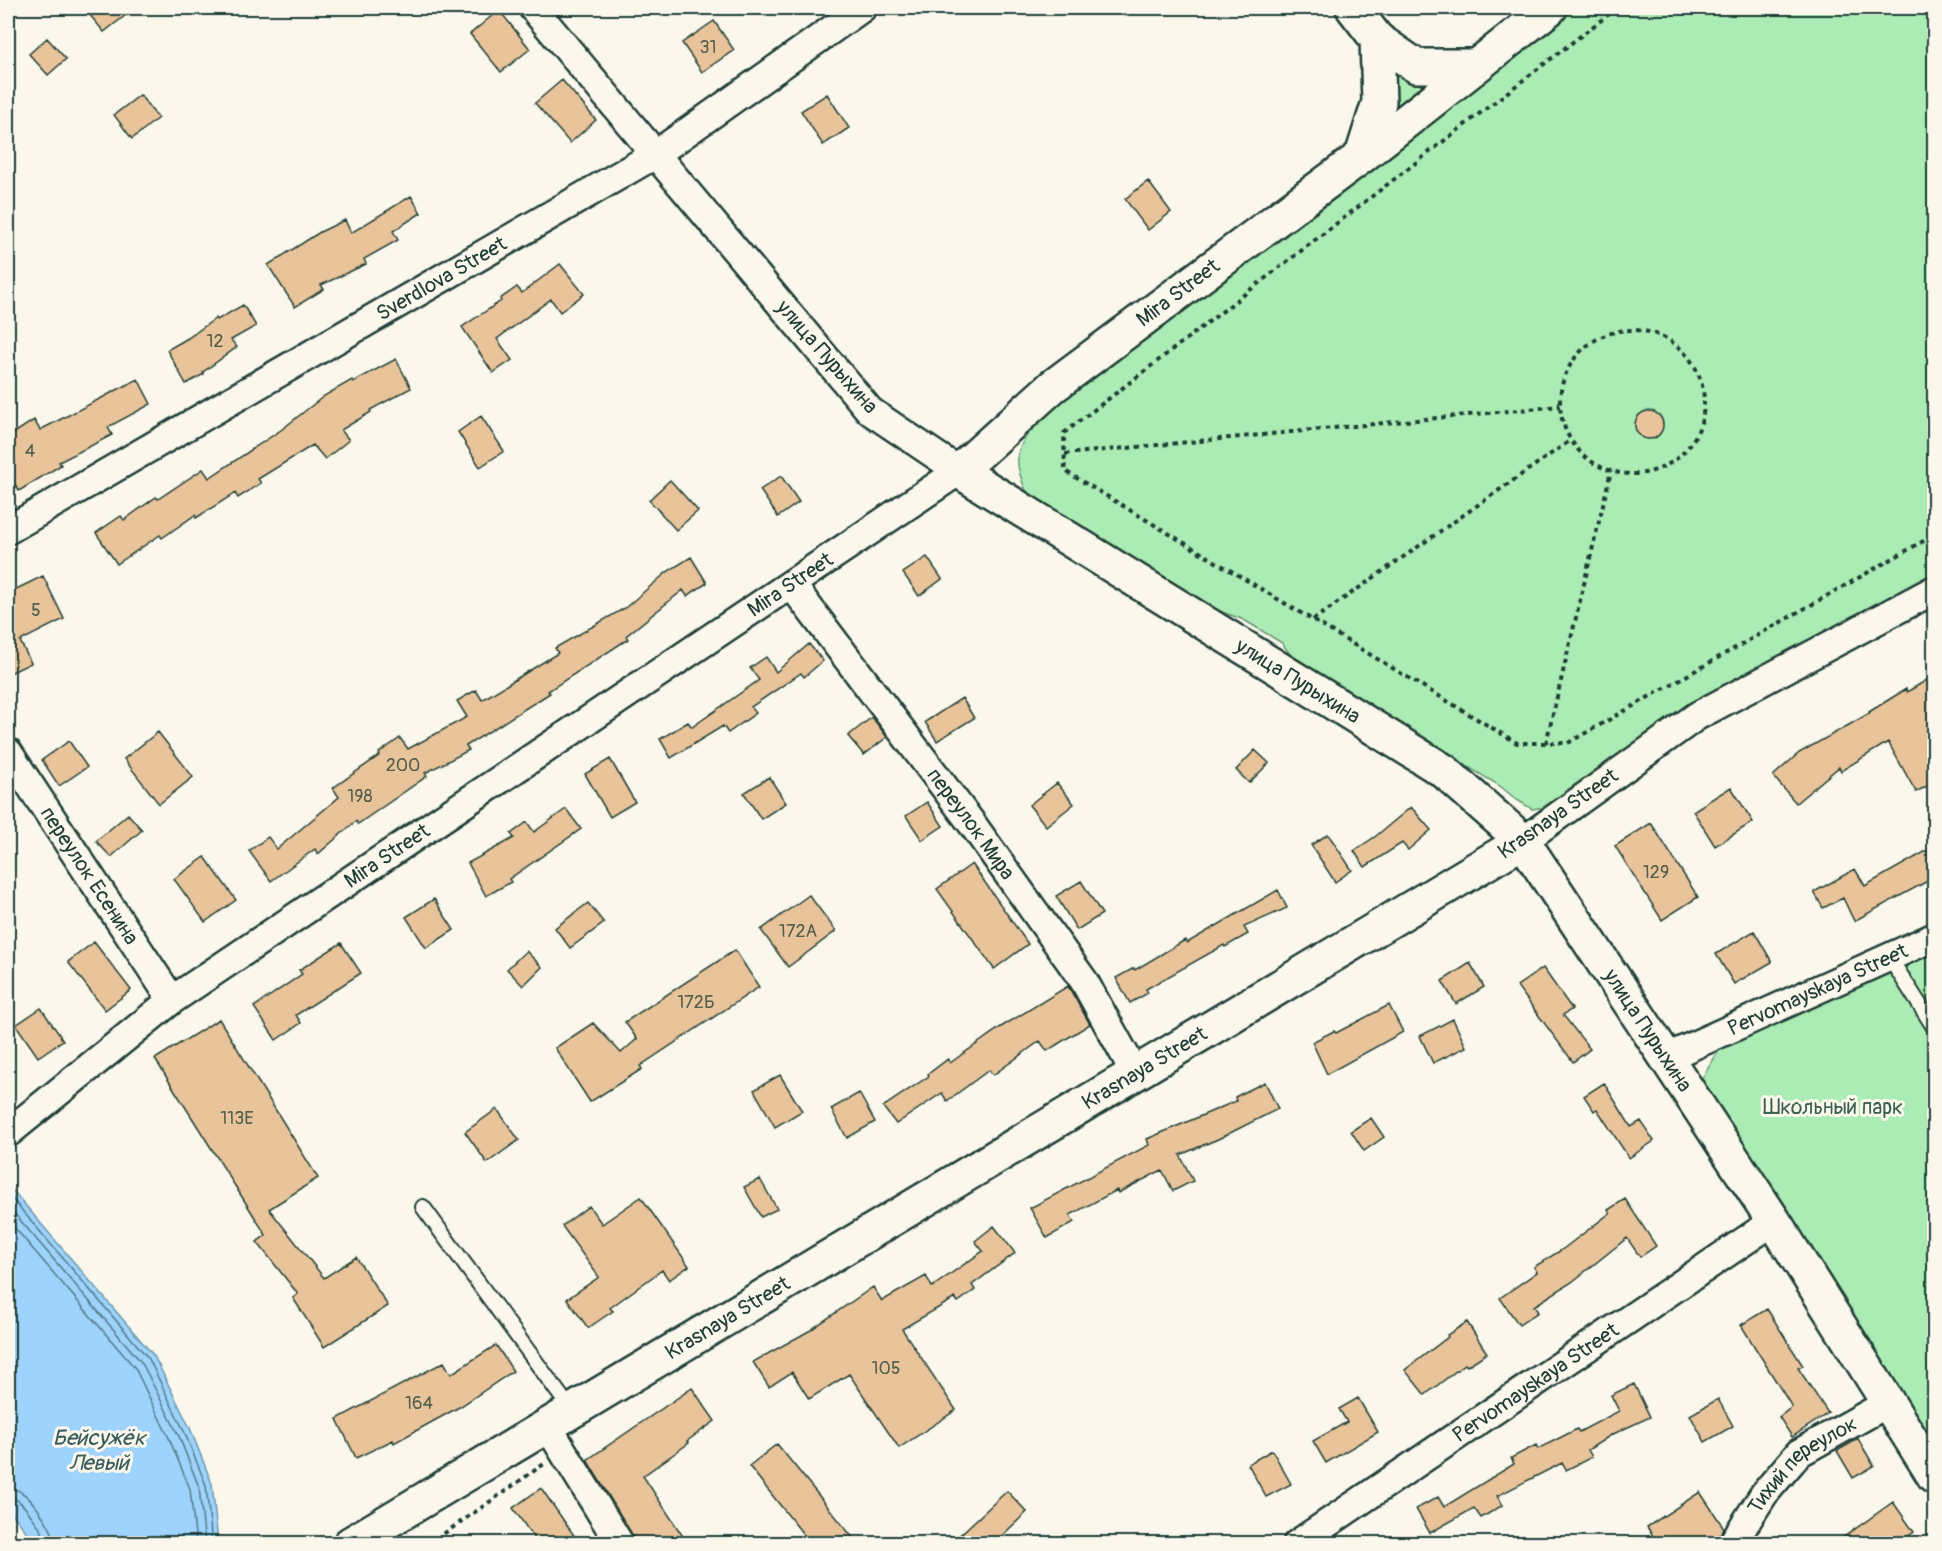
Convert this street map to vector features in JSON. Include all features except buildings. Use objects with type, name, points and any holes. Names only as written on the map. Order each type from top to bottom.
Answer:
[{"type":"street","name":"улица Пурыхина","points":[[532,8],[656,153],[870,411],[959,471],[1444,771],[1523,841],[1668,1057],[1935,1476]]},
{"type":"street","name":"Sverdlova Street","points":[[8,530],[656,153],[862,8]]},
{"type":"street","points":[[1353,8],[1377,39],[1416,66],[1476,66]]},
{"type":"street","name":"Mira Street","points":[[8,1132],[172,1000],[959,471],[1052,387],[1362,156],[1550,8]]},
{"type":"street","points":[[1362,156],[1378,102],[1377,39]]},
{"type":"street","name":"переулок Мира","points":[[791,584],[973,825],[1084,981],[1135,1073]]},
{"type":"street","name":"Krasnaya Street","points":[[350,1544],[560,1429],[1135,1073],[1523,841],[1697,716],[1935,590]]},
{"type":"street","name":"переулок Есенина","points":[[8,752],[172,1000]]},
{"type":"street","name":"Pervomayskaya Street","points":[[1668,1057],[1935,937]]},
{"type":"street","name":"Pervomayskaya Street","points":[[1297,1544],[1774,1221]]},
{"type":"street","name":"Тихий переулок","points":[[1732,1544],[1764,1494],[1799,1453],[1888,1403]]},
{"type":"street","points":[[560,1429],[620,1544]]},
{"type":"lane","points":[[1889,957],[1935,1027]]},
{"type":"lane","points":[[423,1207],[560,1429]]},
{"type":"path","points":[[1617,8],[1064,433],[1065,471],[1517,743],[1568,743],[1935,535]]},
{"type":"path","points":[[1632,329],[1648,331],[1664,337],[1690,358],[1698,372],[1705,404],[1696,436],[1687,450],[1675,461],[1660,469],[1628,474],[1611,471],[1585,458],[1571,440],[1562,420],[1560,406],[1560,389],[1565,373],[1585,346],[1607,334],[1632,329]]},
{"type":"path","points":[[1065,454],[1560,406]]},
{"type":"path","points":[[1312,620],[1571,440]]},
{"type":"path","points":[[1546,743],[1611,471]]},
{"type":"path","points":[[429,1544],[560,1429]]},
{"type":"green space","points":[[1564,8],[1934,8],[1934,573],[1691,707],[1547,807],[1532,809],[1500,786],[1297,664],[1282,643],[1244,620],[1203,605],[1028,495],[1022,482],[1018,461],[1019,452],[1027,435],[1044,415]]},
{"type":"green space","points":[[1393,69],[1432,81],[1391,115]]},
{"type":"green space","name":"Школьный парк","points":[[1934,952],[1934,1450],[1699,1083],[1721,1047]]},
{"type":"water","name":"Бейсужёк Левый","points":[[8,1185],[154,1356],[190,1428],[212,1484],[218,1543],[35,1543],[8,1508]]}]
